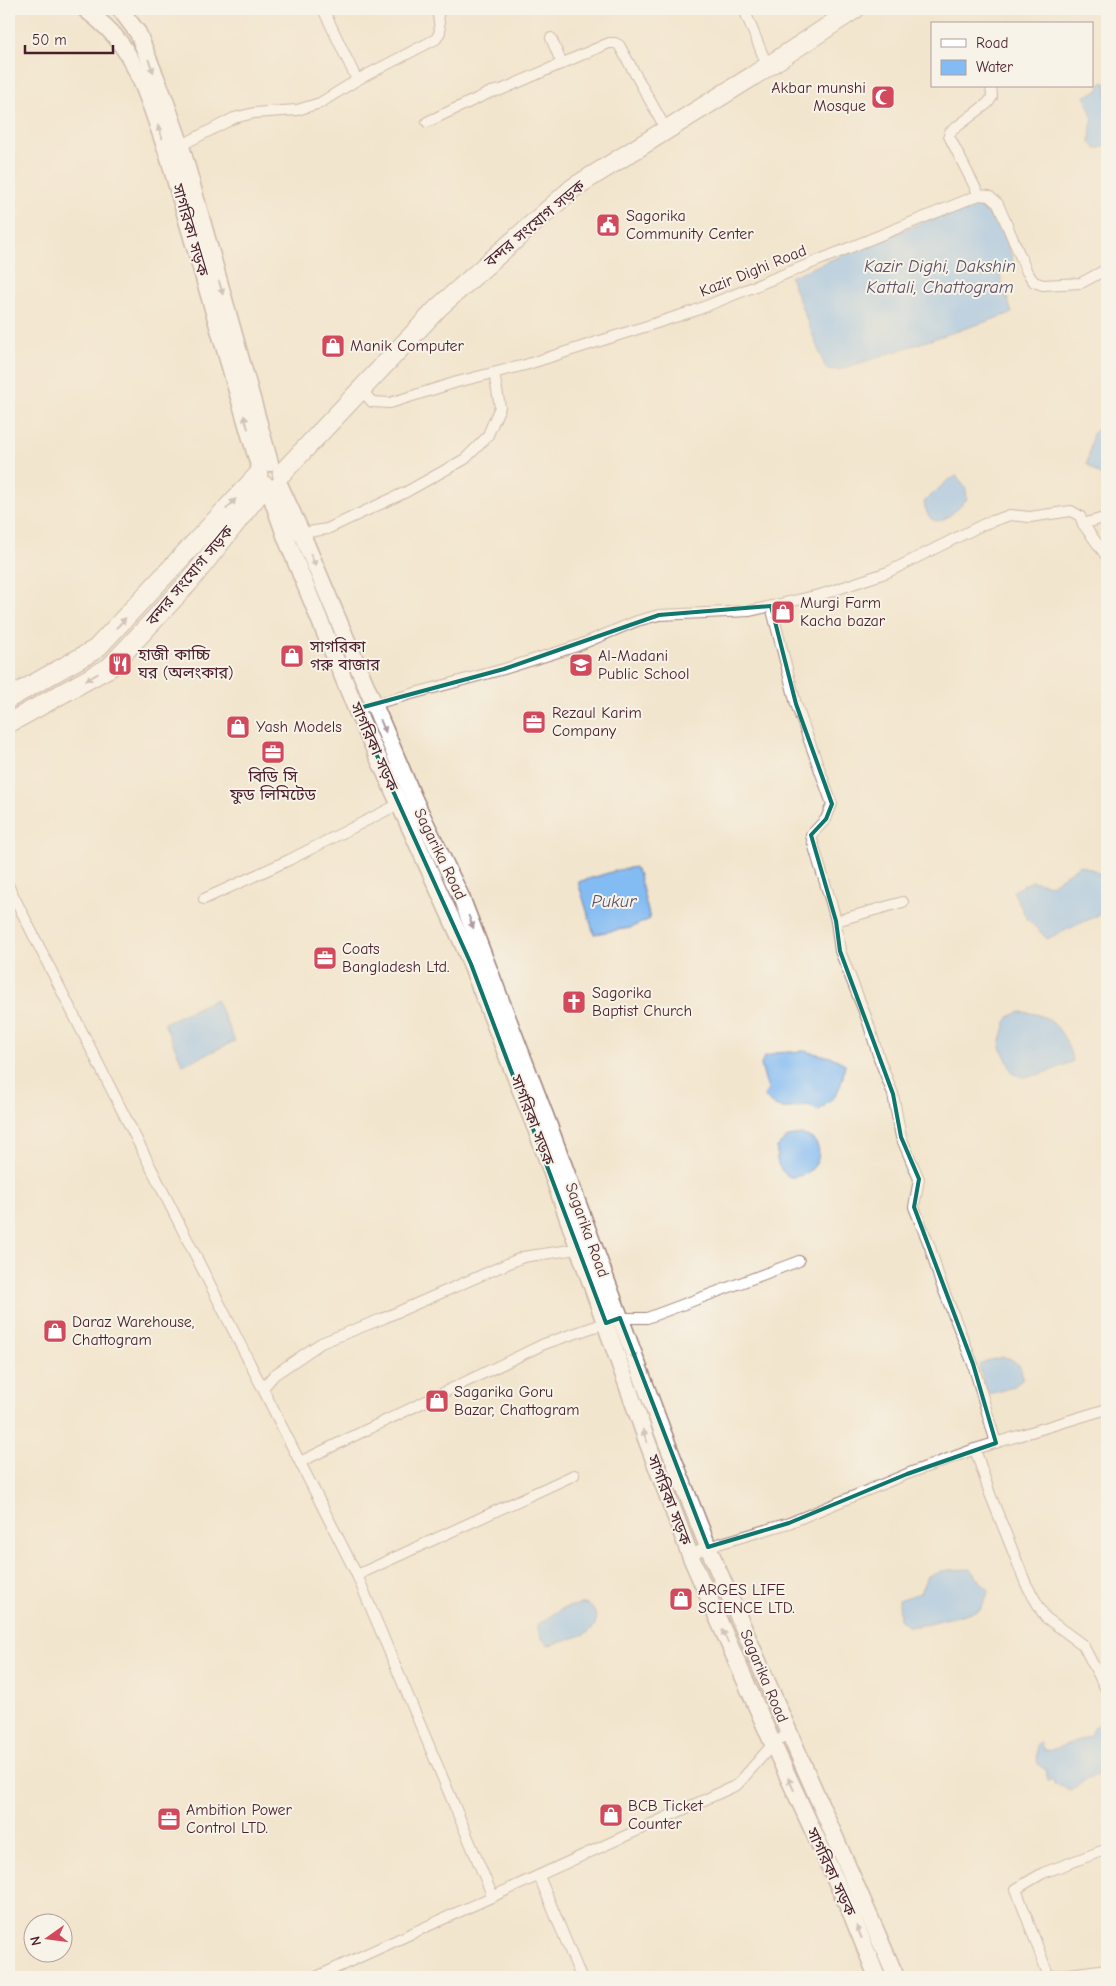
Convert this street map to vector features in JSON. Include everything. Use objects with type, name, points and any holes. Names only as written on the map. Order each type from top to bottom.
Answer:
[{"type":"highway","name":"বন্দর সংযোগ সড়ক","points":[[9,698],[96,649],[269,475],[360,388],[439,307],[572,188],[753,76],[854,9]]},
{"type":"highway","name":"বন্দর সংযোগ সড়ক","points":[[9,723],[110,667],[189,582],[269,475],[416,314],[553,191],[764,58],[834,11]]},
{"type":"main road","name":"সাগরিকা সড়ক","points":[[85,9],[102,23],[120,43],[132,62],[150,105],[174,149]]},
{"type":"main road","name":"সাগরিকা সড়ক","points":[[120,9],[138,33],[165,100],[174,149],[269,475],[294,535],[356,709],[468,958],[538,1134],[578,1249],[613,1321],[647,1441],[690,1555],[773,1744],[851,1913],[877,1977]]},
{"type":"main road","name":"Sagarika Road","points":[[294,535],[374,705],[414,799],[461,897],[613,1321],[708,1547],[896,1977]]},
{"type":"main road","points":[[443,903],[461,897]]},
{"type":"street","points":[[323,9],[357,80]]},
{"type":"street","points":[[744,9],[764,58]]},
{"type":"street","points":[[174,149],[234,118],[254,113],[297,110],[320,103],[357,80],[436,39],[440,32],[438,14]]},
{"type":"street","points":[[550,38],[562,64]]},
{"type":"street","points":[[427,122],[491,92],[501,90],[609,43],[615,43],[619,45],[662,122]]},
{"type":"street","points":[[991,88],[992,97],[988,103],[950,132],[949,136],[979,195],[989,196],[998,204],[1034,282],[1043,286],[1081,282],[1107,269]]},
{"type":"street","name":"Kazir Dighi Road","points":[[360,388],[372,402],[390,403],[694,311],[979,195]]},
{"type":"street","points":[[294,535],[327,528],[406,492],[465,460],[487,436],[500,407],[494,373]]},
{"type":"street","points":[[356,709],[442,687],[577,646],[644,619],[659,615],[750,611],[823,594],[888,572],[984,524],[1010,515],[1030,517],[1071,511],[1080,516],[1083,524],[1107,557]]},
{"type":"street","points":[[1083,524],[1107,517]]},
{"type":"street","points":[[771,606],[796,704],[832,804],[826,820],[811,835],[820,870],[830,896],[840,951],[867,1019],[893,1094],[901,1138],[919,1179],[914,1207],[930,1247],[940,1281],[973,1364],[996,1443]]},
{"type":"street","points":[[204,899],[289,860],[399,804]]},
{"type":"street","points":[[9,887],[358,1575],[494,1897]]},
{"type":"street","points":[[836,921],[903,902]]},
{"type":"street","points":[[263,1388],[274,1375],[321,1343],[384,1318],[523,1257],[578,1249]]},
{"type":"street","points":[[300,1462],[544,1344],[613,1321],[647,1318],[799,1261]]},
{"type":"street","points":[[690,1555],[708,1547],[789,1523],[907,1474],[975,1450],[1107,1409]]},
{"type":"street","points":[[975,1450],[990,1494],[1026,1584],[1045,1617],[1083,1645],[1107,1691]]},
{"type":"street","points":[[358,1575],[574,1475]]},
{"type":"street","points":[[316,1977],[737,1785],[773,1744],[789,1733]]},
{"type":"street","points":[[1107,1849],[1043,1873],[1016,1889],[1048,1977],[1107,1969]]},
{"type":"street","points":[[539,1876],[581,1977]]},
{"type":"highlighted area","points":[[771,606],[796,704],[832,804],[826,819],[811,835],[836,921],[840,951],[893,1094],[901,1137],[919,1179],[914,1207],[973,1364],[996,1443],[907,1474],[789,1523],[708,1547],[620,1318],[606,1323],[471,964],[356,709],[504,669],[659,615]]},
{"type":"water","points":[[1104,82],[1107,86],[1107,146],[1096,149],[1090,142],[1093,119],[1085,96],[1099,90],[1100,85]]},
{"type":"water","name":"Kazir Dighi, Dakshin Kattali, Chattogram","points":[[980,198],[995,207],[1014,264],[998,269],[1012,313],[839,370],[826,369],[790,277]]},
{"type":"water","points":[[1102,426],[1107,430],[1107,479],[1103,478],[1087,464],[1093,433]]},
{"type":"water","points":[[957,476],[966,489],[967,499],[942,520],[931,519],[924,502],[947,481]]},
{"type":"water","points":[[1080,865],[1099,872],[1107,911],[1047,939],[1027,919],[1013,891],[1032,881],[1051,885]]},
{"type":"water","name":"Pukur","points":[[635,867],[639,875],[650,919],[630,928],[594,934],[578,882]]},
{"type":"water","points":[[216,999],[235,1041],[183,1065],[164,1023]]},
{"type":"water","points":[[1020,1012],[1041,1016],[1056,1026],[1066,1041],[1073,1061],[1029,1077],[1013,1074],[1000,1045],[1006,1022],[1010,1016]]},
{"type":"water","points":[[804,1051],[830,1057],[845,1064],[838,1091],[818,1111],[809,1105],[784,1108],[774,1105],[764,1095],[768,1090],[761,1065],[764,1057],[776,1053]]},
{"type":"water","points":[[801,1135],[810,1138],[816,1143],[819,1150],[818,1157],[810,1171],[790,1177],[782,1171],[778,1164],[777,1147],[788,1137]]},
{"type":"water","points":[[1002,1357],[1011,1359],[1018,1364],[1022,1372],[1022,1380],[1013,1387],[990,1394],[984,1385],[979,1365]]},
{"type":"water","points":[[970,1569],[989,1591],[980,1610],[918,1626],[907,1626],[900,1621],[899,1600],[920,1593],[927,1576],[947,1570]]},
{"type":"water","points":[[580,1604],[588,1605],[593,1609],[596,1619],[595,1625],[584,1634],[548,1645],[542,1639],[537,1626],[561,1609]]},
{"type":"water","points":[[1104,1721],[1107,1722],[1107,1772],[1085,1779],[1076,1788],[1069,1790],[1064,1786],[1054,1784],[1053,1779],[1048,1781],[1046,1770],[1038,1765],[1036,1745],[1040,1741],[1043,1750],[1048,1751],[1090,1736],[1093,1728]]},
{"type":"place","name":"Akbar munshi Mosque","points":[[883,97]]},
{"type":"place","name":"Sagorika Community Center","points":[[608,225]]},
{"type":"place","name":"Manik Computer","points":[[333,346]]},
{"type":"place","name":"Murgi Farm Kacha bazar","points":[[783,612]]},
{"type":"place","name":"সাগরিকা গরু বাজার","points":[[292,656]]},
{"type":"place","name":"হাজী কাচ্চি ঘর (অলংকার)","points":[[120,664]]},
{"type":"place","name":"Al-Madani Public School","points":[[581,665]]},
{"type":"place","name":"Rezaul Karim Company","points":[[534,722]]},
{"type":"place","name":"Yash Models","points":[[238,727]]},
{"type":"place","name":"বিডি সি ফুড লিমিটেড","points":[[273,752]]},
{"type":"place","name":"Coats Bangladesh Ltd.","points":[[325,958]]},
{"type":"place","name":"Sagorika Baptist Church","points":[[574,1002]]},
{"type":"place","name":"Daraz Warehouse, Chattogram","points":[[55,1331]]},
{"type":"place","name":"Sagarika Goru Bazar, Chattogram","points":[[437,1401]]},
{"type":"place","name":"ARGES LIFE SCIENCE LTD.","points":[[681,1599]]},
{"type":"place","name":"BCB Ticket Counter","points":[[611,1815]]},
{"type":"place","name":"Ambition Power Control LTD.","points":[[169,1819]]}]
